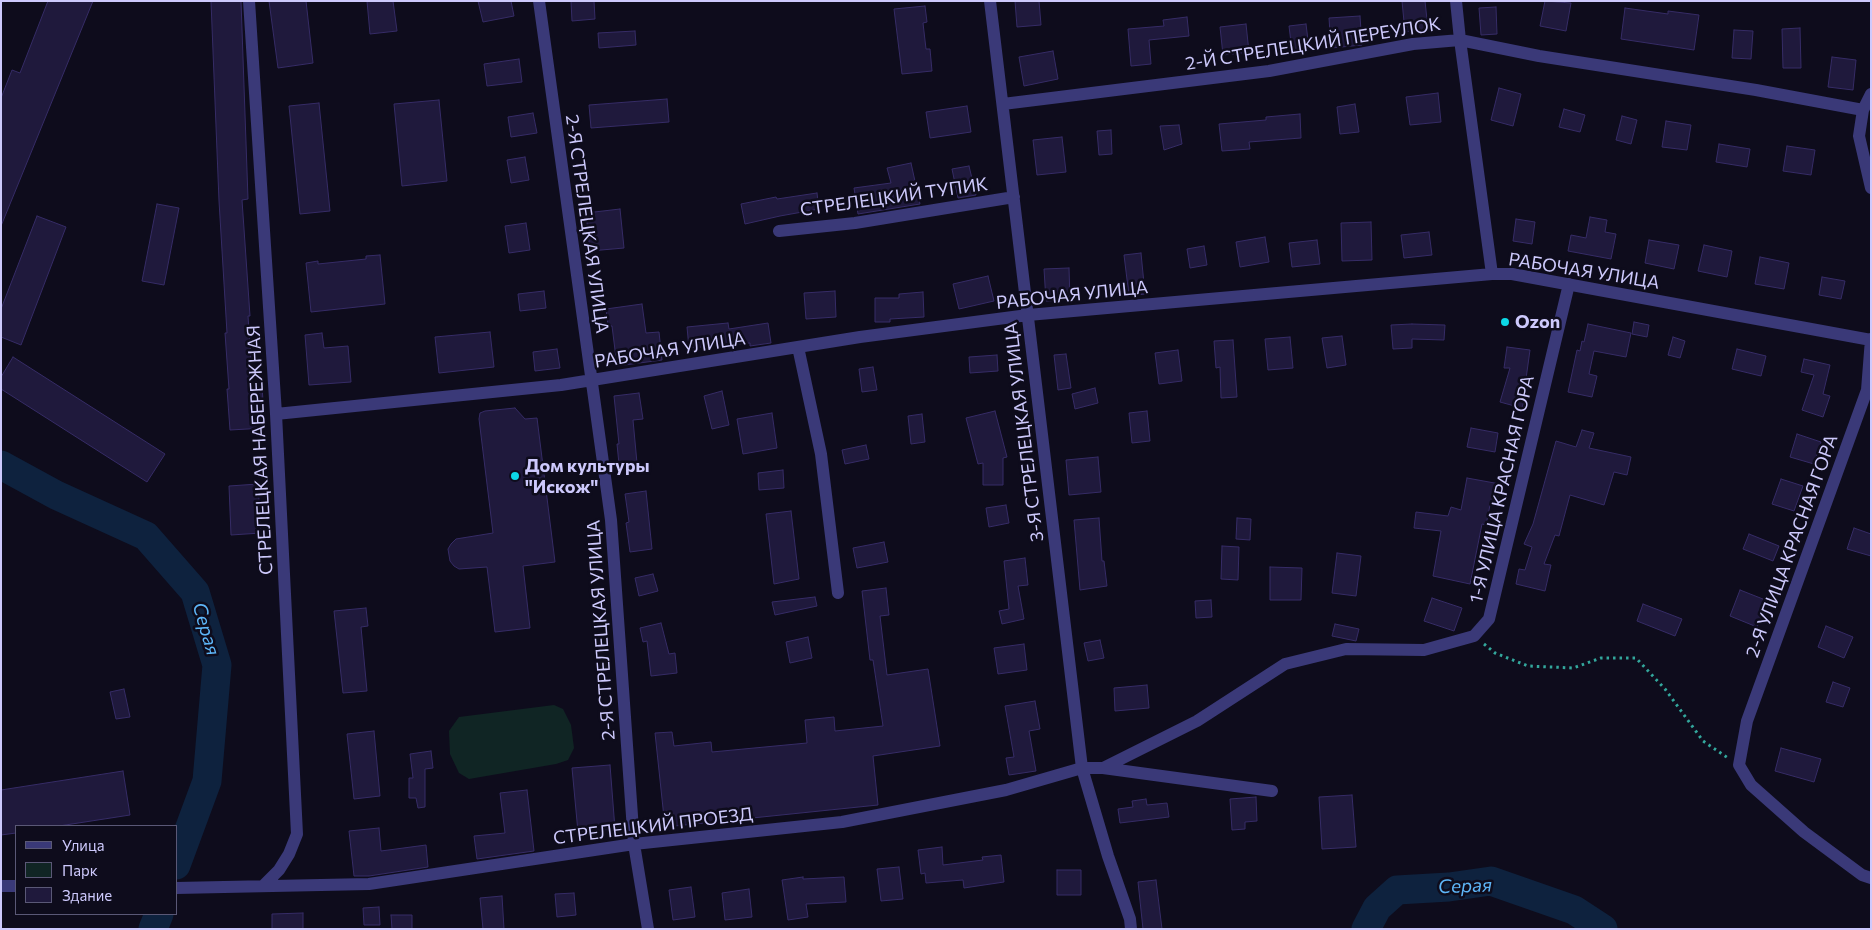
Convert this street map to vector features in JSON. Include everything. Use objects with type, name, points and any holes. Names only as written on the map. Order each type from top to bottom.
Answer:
[{"type":"street","name":"СТРЕЛЕЦКАЯ НАБЕРЕЖНАЯ","points":[[249,1],[276,414],[297,834],[289,854],[278,870],[263,886]]},
{"type":"street","name":"2-Я СТРЕЛЕЦКАЯ УЛИЦА","points":[[540,1],[611,520],[634,844],[648,929]]},
{"type":"street","name":"3-Я СТРЕЛЕЦКАЯ УЛИЦА","points":[[990,1],[1082,768],[1108,856],[1130,919],[1131,929]]},
{"type":"street","points":[[1456,1],[1492,274]]},
{"type":"street","name":"2-Й СТРЕЛЕЦКИЙ ПЕРЕУЛОК","points":[[1003,104],[1269,71],[1412,44],[1460,40],[1539,56],[1756,90],[1863,110]]},
{"type":"street","points":[[1871,94],[1863,110],[1859,136],[1871,188]]},
{"type":"street","name":"СТРЕЛЕЦКИЙ ТУПИК","points":[[779,231],[855,223],[1014,197]]},
{"type":"street","name":"РАБОЧАЯ УЛИЦА","points":[[276,414],[561,385],[860,337],[1028,315],[1492,274],[1512,274],[1871,339]]},
{"type":"street","name":"1-Я УЛИЦА КРАСНАЯ ГОРА","points":[[1474,636],[1489,619],[1569,284]]},
{"type":"street","name":"2-Я УЛИЦА КРАСНАЯ ГОРА","points":[[1739,765],[1747,721],[1867,390],[1871,339]]},
{"type":"street","points":[[798,347],[821,454],[838,593]]},
{"type":"street","points":[[1104,768],[1197,721],[1285,664],[1346,649],[1424,650],[1474,636]]},
{"type":"street","points":[[1739,765],[1751,785],[1804,832],[1862,875],[1871,878]]},
{"type":"street","points":[[1082,768],[1104,768],[1272,791]]},
{"type":"street","name":"СТРЕЛЕЦКИЙ ПРОЕЗД","points":[[178,888],[369,884],[634,844],[842,822],[1006,790],[1082,768]]},
{"type":"street","points":[[1,886],[15,886]]},
{"type":"path","points":[[1474,636],[1495,653],[1528,666],[1573,668],[1601,658],[1636,658],[1665,689],[1703,742],[1739,765]]},
{"type":"green space","points":[[554,705],[563,709],[571,725],[574,748],[568,760],[556,764],[469,779],[459,773],[450,754],[449,731],[459,717]]},
{"type":"building","points":[[48,1],[93,1],[1,226],[1,98],[12,70],[20,73]]},
{"type":"building","points":[[211,1],[241,1],[248,199],[242,200],[250,316],[248,316],[253,387],[262,387],[265,428],[230,430]]},
{"type":"building","points":[[269,1],[306,1],[313,63],[278,68]]},
{"type":"building","points":[[367,1],[393,1],[397,31],[370,34]]},
{"type":"building","points":[[478,1],[511,1],[514,16],[483,22]]},
{"type":"building","points":[[571,1],[594,1],[595,19],[572,21]]},
{"type":"building","points":[[1015,1],[1039,1],[1041,25],[1017,27]]},
{"type":"building","points":[[1402,1],[1425,1],[1428,29],[1405,32]]},
{"type":"building","points":[[1545,1],[1571,3],[1566,31],[1540,26]]},
{"type":"building","points":[[925,6],[927,22],[923,23],[926,49],[930,49],[932,71],[902,74],[894,9]]},
{"type":"building","points":[[1496,7],[1497,34],[1481,35],[1479,8]]},
{"type":"building","points":[[1625,8],[1668,14],[1668,11],[1699,15],[1694,50],[1621,39]]},
{"type":"building","points":[[1360,16],[1362,45],[1331,48],[1329,18]]},
{"type":"building","points":[[1187,17],[1189,36],[1149,40],[1151,64],[1131,66],[1128,29],[1164,26],[1163,20]]},
{"type":"building","points":[[1246,24],[1249,52],[1223,55],[1220,27]]},
{"type":"building","points":[[1306,24],[1309,48],[1292,51],[1289,26]]},
{"type":"building","points":[[1800,28],[1801,68],[1783,68],[1782,29]]},
{"type":"building","points":[[1734,30],[1753,31],[1751,59],[1732,58]]},
{"type":"building","points":[[635,31],[636,45],[599,48],[598,33]]},
{"type":"building","points":[[1053,51],[1058,79],[1024,86],[1019,57]]},
{"type":"building","points":[[1832,57],[1856,60],[1853,90],[1828,87]]},
{"type":"building","points":[[519,59],[522,82],[487,86],[484,64]]},
{"type":"building","points":[[1499,88],[1521,94],[1513,126],[1491,120]]},
{"type":"building","points":[[1438,93],[1441,122],[1410,125],[1406,97]]},
{"type":"building","points":[[667,99],[669,122],[591,128],[589,105]]},
{"type":"building","points":[[439,100],[447,181],[402,186],[394,104]]},
{"type":"building","points":[[319,103],[330,211],[300,214],[289,106]]},
{"type":"building","points":[[1355,104],[1359,132],[1340,134],[1337,107]]},
{"type":"building","points":[[967,106],[971,132],[930,138],[926,112]]},
{"type":"building","points":[[1564,109],[1585,115],[1580,132],[1559,127]]},
{"type":"building","points":[[533,113],[537,133],[511,137],[508,117]]},
{"type":"building","points":[[1300,114],[1301,138],[1249,142],[1250,149],[1222,151],[1219,124],[1266,120],[1266,117]]},
{"type":"building","points":[[1622,116],[1637,120],[1631,144],[1616,140]]},
{"type":"building","points":[[1666,121],[1691,125],[1687,150],[1662,147]]},
{"type":"building","points":[[1179,125],[1182,144],[1164,150],[1160,126]]},
{"type":"building","points":[[1111,130],[1112,154],[1099,155],[1097,131]]},
{"type":"building","points":[[1062,137],[1066,172],[1037,175],[1033,140]]},
{"type":"building","points":[[1719,144],[1750,149],[1747,167],[1716,162]]},
{"type":"building","points":[[1787,146],[1815,150],[1811,175],[1783,171]]},
{"type":"building","points":[[525,157],[529,180],[511,183],[507,160]]},
{"type":"building","points":[[911,163],[920,204],[858,214],[854,188],[891,183],[887,168]]},
{"type":"building","points":[[969,166],[976,195],[958,198],[952,169]]},
{"type":"building","points":[[817,193],[819,209],[745,224],[741,204],[776,197],[777,199]]},
{"type":"building","points":[[157,204],[179,208],[164,285],[142,281]]},
{"type":"building","points":[[620,209],[624,248],[590,251],[586,213]]},
{"type":"building","points":[[37,216],[66,227],[21,345],[1,337],[1,309]]},
{"type":"building","points":[[1590,217],[1607,220],[1605,232],[1616,234],[1611,259],[1568,251],[1571,235],[1586,238]]},
{"type":"building","points":[[1516,219],[1535,222],[1532,244],[1513,241]]},
{"type":"building","points":[[1371,222],[1372,260],[1342,261],[1341,223]]},
{"type":"building","points":[[526,223],[530,250],[509,253],[505,226]]},
{"type":"building","points":[[1429,232],[1432,255],[1404,258],[1401,235]]},
{"type":"building","points":[[1265,237],[1269,262],[1240,267],[1236,242]]},
{"type":"building","points":[[1317,240],[1320,264],[1292,267],[1289,243]]},
{"type":"building","points":[[1649,240],[1679,245],[1674,269],[1645,263]]},
{"type":"building","points":[[1704,245],[1732,251],[1727,277],[1698,271]]},
{"type":"building","points":[[1204,246],[1207,265],[1190,268],[1187,249]]},
{"type":"building","points":[[1141,253],[1145,294],[1129,296],[1124,255]]},
{"type":"building","points":[[380,255],[385,304],[311,312],[306,263],[318,261],[318,264],[366,259],[366,256]]},
{"type":"building","points":[[1760,257],[1789,263],[1784,289],[1755,284]]},
{"type":"building","points":[[1069,268],[1070,300],[1046,301],[1044,269]]},
{"type":"building","points":[[988,276],[994,301],[959,309],[953,284]]},
{"type":"building","points":[[1822,277],[1845,281],[1841,299],[1819,295]]},
{"type":"building","points":[[544,291],[546,308],[520,311],[518,294]]},
{"type":"building","points":[[835,291],[836,317],[806,319],[804,293]]},
{"type":"building","points":[[923,292],[924,317],[890,319],[890,322],[875,322],[875,298],[899,298],[899,294]]},
{"type":"building","points":[[642,304],[646,333],[659,332],[662,360],[617,366],[612,326],[608,326],[606,309]]},
{"type":"building","points":[[1634,322],[1649,325],[1647,337],[1632,334]]},
{"type":"building","points":[[728,323],[729,329],[768,323],[771,343],[750,346],[750,343],[689,348],[687,327]]},
{"type":"building","points":[[1588,324],[1631,333],[1626,357],[1594,351],[1589,374],[1597,376],[1592,397],[1568,392],[1577,350],[1580,351],[1582,341],[1584,342]]},
{"type":"building","points":[[1391,325],[1445,325],[1444,340],[1412,339],[1412,348],[1393,349]]},
{"type":"building","points":[[490,332],[494,367],[439,373],[435,337]]},
{"type":"building","points":[[322,333],[324,348],[348,346],[351,382],[309,385],[305,335]]},
{"type":"building","points":[[1342,336],[1346,365],[1327,368],[1322,338]]},
{"type":"building","points":[[1290,337],[1293,368],[1268,370],[1265,339]]},
{"type":"building","points":[[1673,337],[1685,341],[1680,358],[1668,355]]},
{"type":"building","points":[[1233,340],[1237,397],[1221,398],[1220,367],[1216,368],[1214,341]]},
{"type":"building","points":[[1507,347],[1530,350],[1525,386],[1528,387],[1522,408],[1500,402],[1510,368],[1504,368]]},
{"type":"building","points":[[557,349],[560,368],[535,371],[533,352]]},
{"type":"building","points":[[1737,349],[1766,356],[1761,376],[1732,369]]},
{"type":"building","points":[[1178,350],[1182,381],[1159,384],[1155,353]]},
{"type":"building","points":[[1066,354],[1071,388],[1058,390],[1054,355]]},
{"type":"building","points":[[997,355],[998,371],[970,373],[969,357]]},
{"type":"building","points":[[13,357],[165,454],[147,482],[1,389],[1,377]]},
{"type":"building","points":[[1804,359],[1830,365],[1823,394],[1830,396],[1823,417],[1802,410],[1814,375],[1801,372]]},
{"type":"building","points":[[873,367],[877,390],[862,392],[859,369]]},
{"type":"building","points":[[1095,388],[1098,403],[1075,409],[1072,394]]},
{"type":"building","points":[[722,391],[729,425],[712,429],[704,396]]},
{"type":"building","points":[[639,393],[643,419],[633,420],[637,463],[619,464],[614,396]]},
{"type":"building","name":"Дом культуры \"Искож\"","points":[[515,408],[525,419],[537,418],[555,562],[523,566],[530,628],[495,632],[487,567],[459,569],[450,561],[448,549],[456,539],[493,533],[479,419],[480,413]]},
{"type":"building","points":[[995,411],[1007,457],[1003,458],[1003,485],[983,485],[983,463],[978,464],[966,418]]},
{"type":"building","points":[[1147,411],[1150,441],[1132,443],[1129,413]]},
{"type":"building","points":[[772,413],[777,448],[743,454],[737,419]]},
{"type":"building","points":[[922,414],[925,442],[911,444],[908,416]]},
{"type":"building","points":[[1471,428],[1498,433],[1495,452],[1467,447]]},
{"type":"building","points":[[1582,430],[1594,433],[1589,448],[1631,457],[1627,475],[1614,472],[1604,505],[1570,495],[1559,536],[1555,535],[1544,564],[1551,565],[1545,591],[1516,584],[1519,569],[1525,570],[1532,547],[1524,544],[1533,524],[1556,441],[1576,447]]},
{"type":"building","points":[[1797,434],[1821,442],[1814,464],[1790,457]]},
{"type":"building","points":[[866,445],[869,459],[845,464],[842,450]]},
{"type":"building","points":[[1098,457],[1101,492],[1069,495],[1066,460]]},
{"type":"building","points":[[783,470],[784,488],[759,490],[758,473]]},
{"type":"building","points":[[1467,478],[1500,484],[1496,506],[1490,505],[1486,525],[1482,524],[1470,584],[1433,576],[1441,531],[1414,528],[1416,512],[1448,516],[1451,507],[1461,510]]},
{"type":"building","points":[[1781,479],[1803,486],[1794,511],[1772,504]]},
{"type":"building","points":[[258,484],[261,533],[231,535],[229,486]]},
{"type":"building","points":[[646,491],[652,549],[630,552],[626,523],[629,522],[625,494]]},
{"type":"building","points":[[1006,505],[1009,523],[989,527],[986,508]]},
{"type":"building","points":[[791,511],[799,579],[774,584],[766,514]]},
{"type":"building","points":[[1099,518],[1102,561],[1104,561],[1107,586],[1080,590],[1074,520]]},
{"type":"building","points":[[1237,518],[1251,519],[1250,540],[1236,539]]},
{"type":"building","points":[[1854,528],[1871,534],[1871,556],[1847,549]]},
{"type":"building","points":[[1749,534],[1779,546],[1773,561],[1743,549]]},
{"type":"building","points":[[884,542],[888,562],[857,568],[853,548]]},
{"type":"building","points":[[1222,546],[1239,547],[1238,580],[1221,579]]},
{"type":"building","points":[[1337,553],[1361,556],[1356,596],[1332,593]]},
{"type":"building","points":[[1025,558],[1028,585],[1018,586],[1024,619],[1002,624],[999,611],[1009,609],[1004,561]]},
{"type":"building","points":[[1270,567],[1302,568],[1301,600],[1270,600]]},
{"type":"building","points":[[653,574],[658,591],[639,596],[635,578]]},
{"type":"building","points":[[886,588],[889,615],[880,616],[887,675],[928,669],[940,746],[873,756],[878,805],[665,827],[655,733],[672,732],[674,746],[711,742],[712,752],[807,743],[805,720],[834,717],[835,731],[883,726],[873,660],[870,660],[862,591]]},
{"type":"building","points":[[1740,590],[1768,601],[1757,627],[1730,616]]},
{"type":"building","points":[[815,597],[817,606],[775,615],[772,602]]},
{"type":"building","points":[[1432,598],[1462,608],[1454,631],[1424,621]]},
{"type":"building","points":[[1211,600],[1212,617],[1196,618],[1195,601]]},
{"type":"building","points":[[1643,604],[1682,619],[1675,636],[1637,621]]},
{"type":"building","points":[[366,608],[368,626],[361,627],[367,691],[343,693],[334,611]]},
{"type":"building","points":[[661,623],[669,654],[675,653],[677,673],[651,676],[647,641],[643,642],[640,628]]},
{"type":"building","points":[[1335,624],[1359,629],[1356,641],[1332,636]]},
{"type":"building","points":[[1826,626],[1853,637],[1844,658],[1818,647]]},
{"type":"building","points":[[808,637],[812,658],[790,663],[786,642]]},
{"type":"building","points":[[1100,640],[1104,658],[1088,661],[1084,643]]},
{"type":"building","points":[[1024,644],[1027,670],[998,674],[994,648]]},
{"type":"building","points":[[1833,682],[1850,688],[1843,707],[1826,702]]},
{"type":"building","points":[[1147,685],[1149,708],[1115,711],[1114,688]]},
{"type":"building","points":[[124,689],[130,717],[116,719],[110,692]]},
{"type":"building","points":[[1035,701],[1040,729],[1029,731],[1036,771],[1009,775],[1006,758],[1014,757],[1005,706]]},
{"type":"building","points":[[374,731],[380,796],[354,799],[347,734]]},
{"type":"building","points":[[1781,748],[1821,759],[1814,782],[1775,771]]},
{"type":"building","points":[[431,751],[433,768],[425,769],[425,807],[418,808],[416,798],[409,798],[409,778],[413,778],[410,754]]},
{"type":"building","points":[[610,765],[615,829],[578,832],[572,768]]},
{"type":"building","points":[[123,771],[130,815],[65,825],[15,825],[15,833],[1,835],[1,790]]},
{"type":"building","points":[[527,790],[534,851],[477,859],[474,836],[505,833],[500,793]]},
{"type":"building","points":[[1352,795],[1356,847],[1322,849],[1319,797]]},
{"type":"building","points":[[1256,797],[1257,821],[1245,822],[1245,829],[1232,830],[1230,799]]},
{"type":"building","points":[[1146,799],[1147,805],[1167,803],[1169,817],[1120,823],[1118,809],[1133,807],[1132,801]]},
{"type":"building","points":[[379,828],[381,851],[426,845],[428,867],[369,876],[354,876],[349,831]]},
{"type":"building","points":[[942,847],[943,865],[983,860],[982,857],[1001,855],[1004,882],[964,888],[963,880],[926,883],[925,873],[921,874],[918,850]]},
{"type":"building","points":[[899,867],[903,899],[881,901],[877,869]]},
{"type":"building","points":[[1057,870],[1081,870],[1081,895],[1057,895]]},
{"type":"building","points":[[803,877],[803,879],[844,877],[846,902],[806,904],[808,917],[788,920],[782,880]]},
{"type":"building","points":[[1156,880],[1162,929],[1143,929],[1138,882]]},
{"type":"building","points":[[691,887],[695,917],[673,920],[669,890]]},
{"type":"building","points":[[749,889],[752,917],[725,920],[722,893]]},
{"type":"building","points":[[574,893],[576,915],[557,917],[555,894]]},
{"type":"building","points":[[502,896],[504,929],[483,929],[480,898]]},
{"type":"building","points":[[379,907],[380,925],[364,925],[363,908]]},
{"type":"building","points":[[303,913],[303,929],[272,929],[272,914]]},
{"type":"building","points":[[391,915],[412,915],[412,929],[392,929]]},
{"type":"waterway","name":"Серая","points":[[1,465],[56,495],[146,536],[195,592],[217,665],[207,781],[178,860]]},
{"type":"waterway","name":"Серая","points":[[1366,929],[1377,908],[1397,890],[1449,887],[1491,881],[1574,910],[1603,929]]},
{"type":"waterway","name":"Серая","points":[[153,929],[159,915]]},
{"type":"place","name":"Ozon","points":[[1505,322]]},
{"type":"place","name":"Дом культуры \"Искож\"","points":[[515,476]]}]
